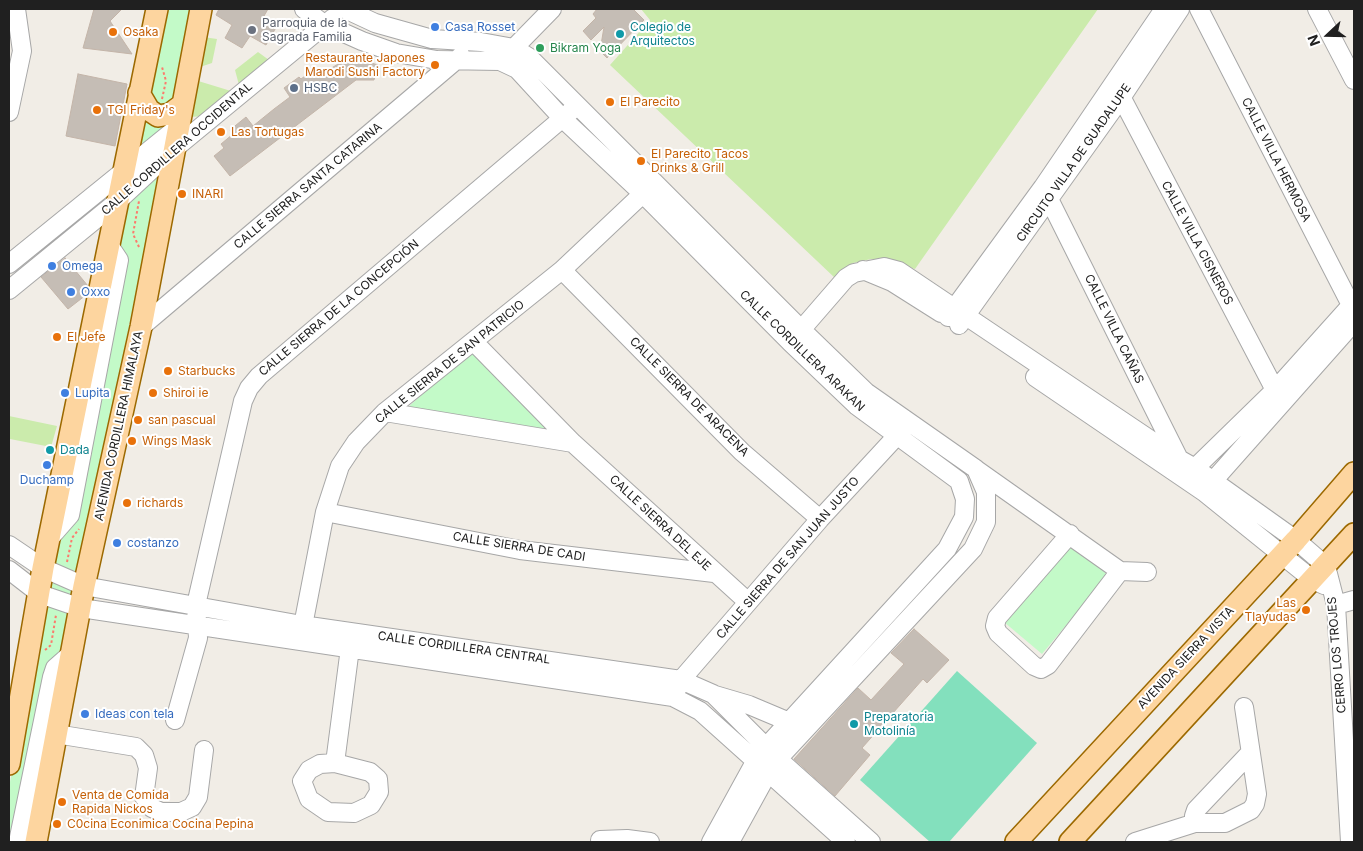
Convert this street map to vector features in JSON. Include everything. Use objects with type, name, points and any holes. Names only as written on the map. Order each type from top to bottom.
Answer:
[{"type":"main road","points":[[9,764],[49,538],[118,201],[138,92],[157,9]]},
{"type":"main road","name":"AVENIDA CORDILLERA HIMALAYA","points":[[36,842],[84,586],[141,327],[201,9]]},
{"type":"main road","points":[[138,92],[149,110],[158,116],[170,114],[182,105]]},
{"type":"main road","name":"AVENIDA SIERRA VISTA","points":[[1016,842],[1289,547],[1354,473]]},
{"type":"main road","points":[[1070,842],[1323,578],[1354,534]]},
{"type":"street","points":[[9,112],[22,51],[16,9]]},
{"type":"street","name":"CALLE CORDILLERA ARAKAN","points":[[304,9],[324,24],[362,41],[396,53],[437,60],[500,62],[517,69],[562,118],[649,188]]},
{"type":"street","name":"CALLE CORDILLERA ARAKAN","points":[[346,9],[375,23],[432,39],[514,48],[530,58],[578,104],[649,188],[796,336],[866,392],[959,480]]},
{"type":"street","name":"CALLE CORDILLERA OCCIDENTAL","points":[[9,290],[118,201],[174,149],[324,24],[346,9]]},
{"type":"street","points":[[500,62],[552,9]]},
{"type":"street","name":"CIRCUITO VILLA DE GUADALUPE","points":[[1046,193],[1113,82],[1164,9]]},
{"type":"street","name":"CIRCUITO VILLA DE GUADALUPE","points":[[956,317],[1046,193],[1122,98],[1180,9]]},
{"type":"street","name":"CALLE VILLA HERMOSA","points":[[1198,9],[1354,310]]},
{"type":"street","points":[[1317,9],[1354,80]]},
{"type":"street","name":"CALLE SIERRA SANTA CATARINA","points":[[141,327],[458,60],[472,42]]},
{"type":"street","name":"CALLE VILLA CISNEROS","points":[[1113,82],[1277,398]]},
{"type":"street","name":"CALLE SIERRA DE LA CONCEPCIÓN","points":[[174,720],[198,638],[196,605],[243,401],[248,388],[259,376],[578,104]]},
{"type":"street","name":"CALLE CORDILLERA OCCIDENTAL","points":[[9,264],[178,127]]},
{"type":"street","name":"CALLE SIERRA DE SAN PATRICIO","points":[[301,633],[325,512],[340,466],[356,442],[385,412],[562,270],[649,188]]},
{"type":"street","name":"CALLE VILLA CAÑAS","points":[[1046,193],[1175,465]]},
{"type":"street","points":[[796,336],[846,278],[863,270],[884,267],[899,271],[956,317],[1208,486],[1289,547],[1323,578]]},
{"type":"street","name":"CALLE SIERRA DE ARACENA","points":[[562,270],[742,452],[820,519]]},
{"type":"street","points":[[1208,486],[1277,398],[1354,310]]},
{"type":"street","name":"CALLE SIERRA DEL EJE","points":[[474,342],[573,443],[748,602]]},
{"type":"street","points":[[1191,474],[1277,398]]},
{"type":"street","points":[[385,412],[573,443]]},
{"type":"street","name":"CALLE CORDILLERA ARAKAN","points":[[903,429],[976,469],[1120,571]]},
{"type":"street","name":"CALLE SIERRA DE SAN JUAN JUSTO","points":[[673,697],[681,680],[820,519],[903,429]]},
{"type":"street","points":[[711,842],[761,753],[788,721],[916,585],[947,549],[964,517],[965,499],[959,480],[976,469],[986,492],[986,522],[974,549],[773,766],[730,842]]},
{"type":"street","name":"CALLE SIERRA DE CADI","points":[[325,512],[520,550],[714,573]]},
{"type":"street","points":[[1070,534],[997,618],[995,626],[998,633],[1034,666],[1041,669],[1048,665],[1120,571],[1147,572]]},
{"type":"street","name":"CALLE CORDILLERA CENTRAL","points":[[9,545],[44,568],[84,586],[196,605],[350,648],[673,697],[700,711],[761,753]]},
{"type":"street","name":"CALLE CORDILLERA CENTRAL","points":[[9,570],[40,594],[81,608],[196,625],[413,640],[681,680],[713,694],[761,753],[846,842]]},
{"type":"street","name":"CERRO LOS TROJES","points":[[1323,578],[1336,606],[1350,842]]},
{"type":"street","points":[[1336,606],[1354,600]]},
{"type":"street","points":[[410,657],[413,640]]},
{"type":"street","points":[[335,763],[350,648]]},
{"type":"street","points":[[18,842],[52,677],[55,668],[72,653]]},
{"type":"street","points":[[713,694],[749,705],[788,721]]},
{"type":"street","points":[[1136,842],[1168,837],[1195,823],[1214,825],[1225,823],[1251,810],[1255,804],[1257,794],[1244,707]]},
{"type":"street","points":[[56,734],[136,747],[144,754],[148,768],[144,797],[152,808],[161,812],[181,812],[192,806],[198,797],[204,750]]},
{"type":"street","points":[[1195,823],[1194,816],[1196,810],[1216,792],[1250,753]]},
{"type":"street","name":"CALLE CORDILLERA CENTRAL","points":[[773,766],[871,842]]},
{"type":"street","points":[[600,840],[627,839],[650,842]]},
{"type":"green space","points":[[165,9],[193,9],[25,842],[9,842],[9,787]]},
{"type":"green space","points":[[641,9],[1098,9],[915,269],[890,260],[871,259],[853,263],[841,270],[835,278],[610,65],[650,20]]},
{"type":"green space","points":[[203,37],[217,39],[212,63],[197,68]]},
{"type":"green space","points":[[258,52],[269,60],[239,85],[235,70]]},
{"type":"green space","points":[[195,80],[231,91],[203,116],[191,117]]},
{"type":"green space","points":[[470,351],[550,431],[406,409]]},
{"type":"green space","points":[[9,416],[57,426],[51,447],[10,439]]},
{"type":"green space","points":[[1070,544],[1108,575],[1042,654],[1004,622]]},
{"type":"green space","points":[[957,671],[1037,743],[949,842],[930,842],[860,780]]},
{"type":"building","points":[[94,9],[122,9],[110,21],[132,54],[83,48]]},
{"type":"building","name":"Parroquia de la Sagrada Familia","points":[[219,9],[268,9],[264,16],[278,24],[266,45],[250,36],[242,48],[225,38],[232,25],[216,15]]},
{"type":"building","name":"Colegio de Arquitectos","points":[[597,9],[633,9],[644,20],[607,58],[600,51],[604,27],[591,40],[583,31],[596,18],[593,14]]},
{"type":"building","points":[[355,54],[369,55],[368,62],[378,65],[374,80],[356,80],[230,176],[214,156],[224,148],[221,144],[233,134],[230,130],[246,117],[253,126],[290,97],[284,88],[299,77],[301,79],[312,71],[318,76]]},
{"type":"building","name":"TGI Friday's","points":[[78,74],[127,84],[115,146],[66,136]]},
{"type":"building","points":[[65,258],[88,286],[86,295],[68,309],[41,277]]},
{"type":"building","name":"Preparatoria Motolinía","points":[[914,629],[949,660],[927,683],[923,679],[862,748],[870,755],[835,796],[794,759],[858,688],[871,700],[904,664],[891,653]]},
{"type":"place","name":"Casa Rosset","points":[[435,27]]},
{"type":"place","name":"Parroquia de la Sagrada Familia","points":[[252,30]]},
{"type":"place","name":"Osaka","points":[[113,32]]},
{"type":"place","name":"Colegio de Arquitectos","points":[[620,34]]},
{"type":"place","name":"Bikram Yoga","points":[[540,48]]},
{"type":"place","name":"Restaurante Japones Marodi Sushi Factory","points":[[435,65]]},
{"type":"place","name":"HSBC","points":[[294,88]]},
{"type":"place","name":"El Parecito","points":[[610,102]]},
{"type":"place","name":"TGI Friday's","points":[[97,110]]},
{"type":"place","name":"Las Tortugas","points":[[221,132]]},
{"type":"place","name":"El Parecito Tacos Drinks & Grill","points":[[641,161]]},
{"type":"place","name":"INARI","points":[[182,194]]},
{"type":"place","name":"Omega","points":[[52,266]]},
{"type":"place","name":"Oxxo","points":[[71,292]]},
{"type":"place","name":"El Jefe","points":[[57,337]]},
{"type":"place","name":"Starbucks","points":[[168,371]]},
{"type":"place","name":"Lupita","points":[[65,393]]},
{"type":"place","name":"Shiroi ie","points":[[153,393]]},
{"type":"place","name":"san pascual","points":[[138,420]]},
{"type":"place","name":"Wings Mask","points":[[132,441]]},
{"type":"place","name":"Dada","points":[[50,450]]},
{"type":"place","name":"Duchamp","points":[[47,465]]},
{"type":"place","name":"richards","points":[[127,503]]},
{"type":"place","name":"costanzo","points":[[117,543]]},
{"type":"place","name":"Las Tlayudas","points":[[1306,610]]},
{"type":"place","name":"Ideas con tela","points":[[85,714]]},
{"type":"place","name":"Preparatoria Motolinía","points":[[854,724]]},
{"type":"place","name":"Venta de Comida Rapida Nickos","points":[[62,802]]},
{"type":"place","name":"C0cina Econimica Cocina Pepina","points":[[57,824]]}]
